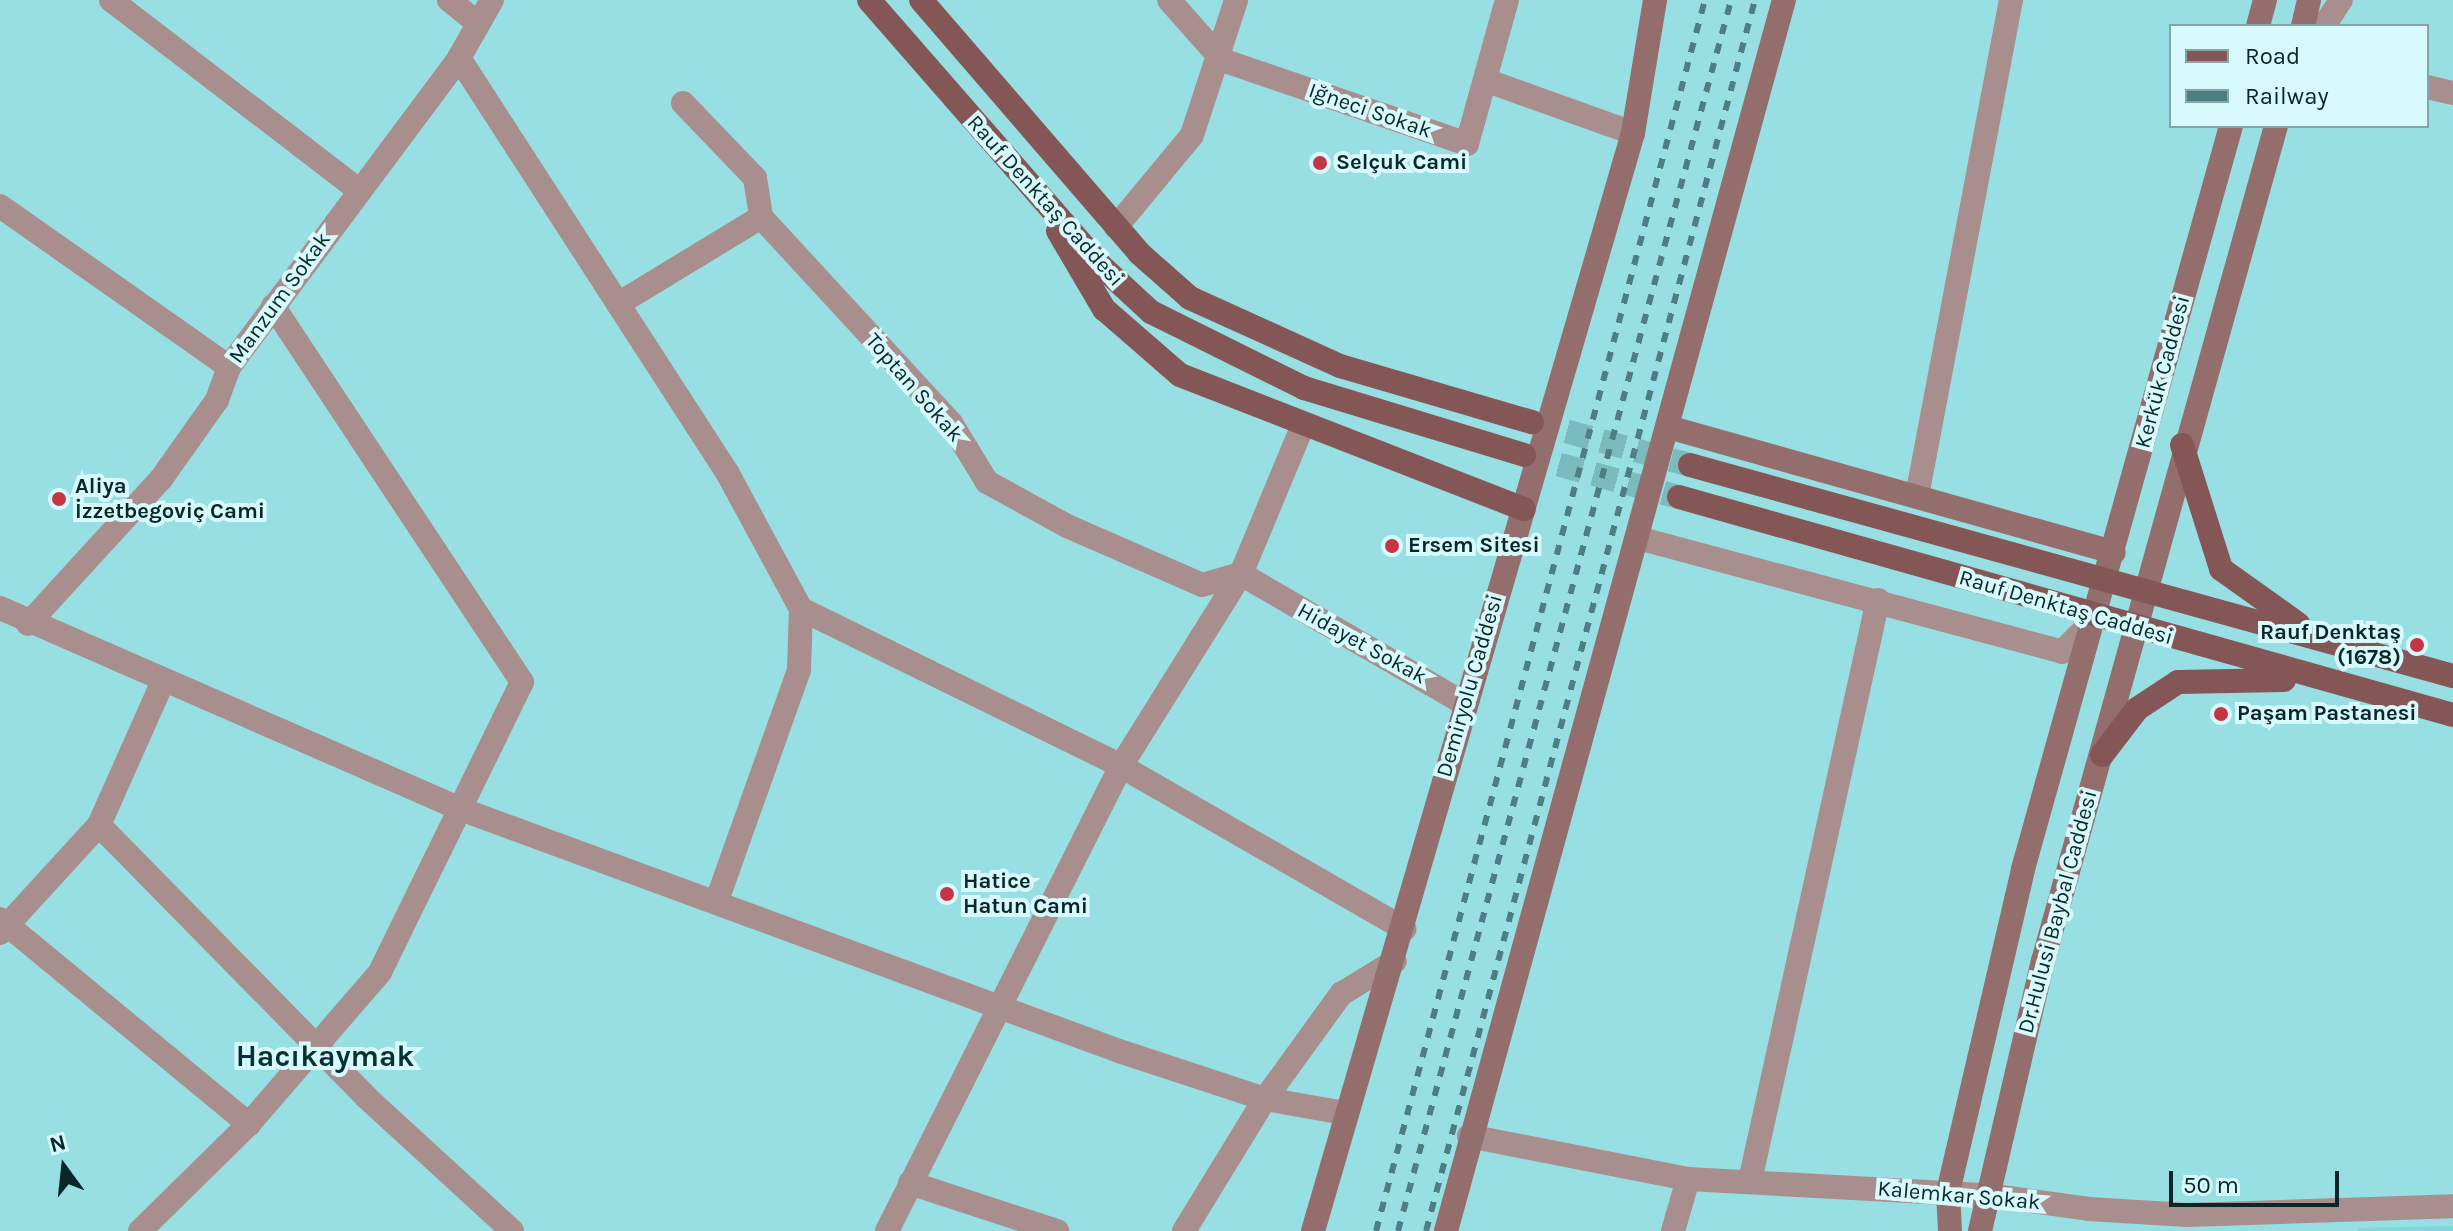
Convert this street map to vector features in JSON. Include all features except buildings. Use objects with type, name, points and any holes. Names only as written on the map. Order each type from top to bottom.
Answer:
[{"type":"main road","name":"Rauf Denktaş Caddesi","points":[[869,0],[1128,293],[1223,352],[1347,404],[1524,455]]},
{"type":"main road","name":"Rauf Denktaş Caddesi","points":[[921,0],[1116,227],[1162,276],[1223,316],[1340,366],[1532,422]]},
{"type":"main road","points":[[1043,200],[1088,286],[1142,348],[1203,386],[1524,509]]},
{"type":"main road","points":[[2182,445],[2221,569],[2274,612],[2336,643]]},
{"type":"main road","name":"Rauf Denktaş Caddesi","points":[[1690,465],[2105,586],[2336,643],[2453,676]]},
{"type":"main road","name":"Rauf Denktaş Caddesi","points":[[1679,497],[2138,630],[2453,715]]},
{"type":"main road","points":[[2102,755],[2137,709],[2178,682],[2213,677],[2344,685]]},
{"type":"street","points":[[111,0],[359,190]]},
{"type":"street","points":[[449,0],[475,21]]},
{"type":"street","name":"Manzum Sokak","points":[[28,624],[161,479],[217,400],[229,367],[459,58],[475,21],[492,0]]},
{"type":"street","points":[[1169,0],[1222,60]]},
{"type":"street","points":[[1116,227],[1192,135],[1222,60],[1236,0]]},
{"type":"street","name":"Iğneci Sokak","points":[[1222,60],[1467,144],[1507,0]]},
{"type":"street","name":"Demiryolu Caddesi","points":[[1313,1231],[1344,1113],[1395,961],[1462,702],[1524,509],[1633,133],[1655,0]]},
{"type":"street","points":[[1446,1231],[1469,1136],[1638,538],[1784,0]]},
{"type":"street","points":[[1917,496],[2011,0]]},
{"type":"street","points":[[2259,24],[2265,0]]},
{"type":"street","points":[[2303,24],[2309,0]]},
{"type":"street","points":[[2325,24],[2341,0]]},
{"type":"street","points":[[459,58],[728,474],[801,609],[799,670],[716,903]]},
{"type":"street","points":[[1485,80],[1633,133]]},
{"type":"street","points":[[2429,87],[2453,93]]},
{"type":"street","points":[[618,304],[761,217],[755,178],[683,103]]},
{"type":"street","name":"Kerkük Caddesi","points":[[2097,617],[2230,128]]},
{"type":"street","name":"Kerkük Caddesi","points":[[2147,596],[2182,445],[2275,128]]},
{"type":"street","points":[[0,206],[229,367]]},
{"type":"street","name":"Toptan Sokak","points":[[761,217],[951,423],[987,482],[1067,526],[1202,585],[1251,580]]},
{"type":"street","points":[[140,1231],[249,1124],[380,972],[463,810],[522,682],[273,306]]},
{"type":"street","points":[[887,1231],[995,1005],[1043,930],[1121,766],[1251,580],[1303,425]]},
{"type":"street","points":[[1668,427],[2114,552]]},
{"type":"street","points":[[1638,538],[1878,600],[2062,652],[2097,617]]},
{"type":"street","name":"Hidayet Sokak","points":[[1251,580],[1462,702]]},
{"type":"street","name":"Dr.Hulusi Baybal Caddesi","points":[[1980,1231],[2102,755],[2147,596]]},
{"type":"street","points":[[1750,1181],[1878,600]]},
{"type":"street","points":[[0,608],[28,624],[463,810],[995,1005],[1265,1099],[1344,1113]]},
{"type":"street","points":[[801,609],[1121,766],[1404,929]]},
{"type":"street","name":"Dr.Hulusi Baybal Caddesi","points":[[1950,1231],[1948,1192],[2023,869],[2097,617]]},
{"type":"street","points":[[163,681],[99,825],[2,925],[249,1124]]},
{"type":"street","points":[[99,825],[319,1045],[512,1231]]},
{"type":"street","points":[[1184,1231],[1265,1099],[1341,994],[1395,961]]},
{"type":"street","name":"Kalemkar Sokak","points":[[1469,1136],[1688,1179],[1948,1192],[2187,1215],[2331,1221],[2453,1206]]},
{"type":"street","points":[[1673,1231],[1688,1179]]},
{"type":"street","points":[[910,1183],[1057,1231]]},
{"type":"shaded area","points":[[2453,1226],[2453,1231],[2358,1231],[2358,1228]]},
{"type":"tunnel","points":[[1532,422],[1690,465]]},
{"type":"tunnel","points":[[1524,455],[1679,497]]},
{"type":"railway","points":[[1376,1231],[1705,0]]},
{"type":"railway","points":[[1398,1231],[1731,0]]},
{"type":"railway","points":[[1426,1231],[1755,0]]},
{"type":"place","name":"Selçuk Cami","points":[[1320,163]]},
{"type":"place","name":"Aliya İzzetbegoviç Cami","points":[[59,499]]},
{"type":"place","name":"Ersem Sitesi","points":[[1392,546]]},
{"type":"place","name":"Rauf Denktaş (1678)","points":[[2417,645]]},
{"type":"place","name":"Paşam Pastanesi","points":[[2221,714]]},
{"type":"place","name":"Hatice Hatun Cami","points":[[947,894]]},
{"type":"district","name":"Hacıkaymak","points":[[325,1056]]}]
